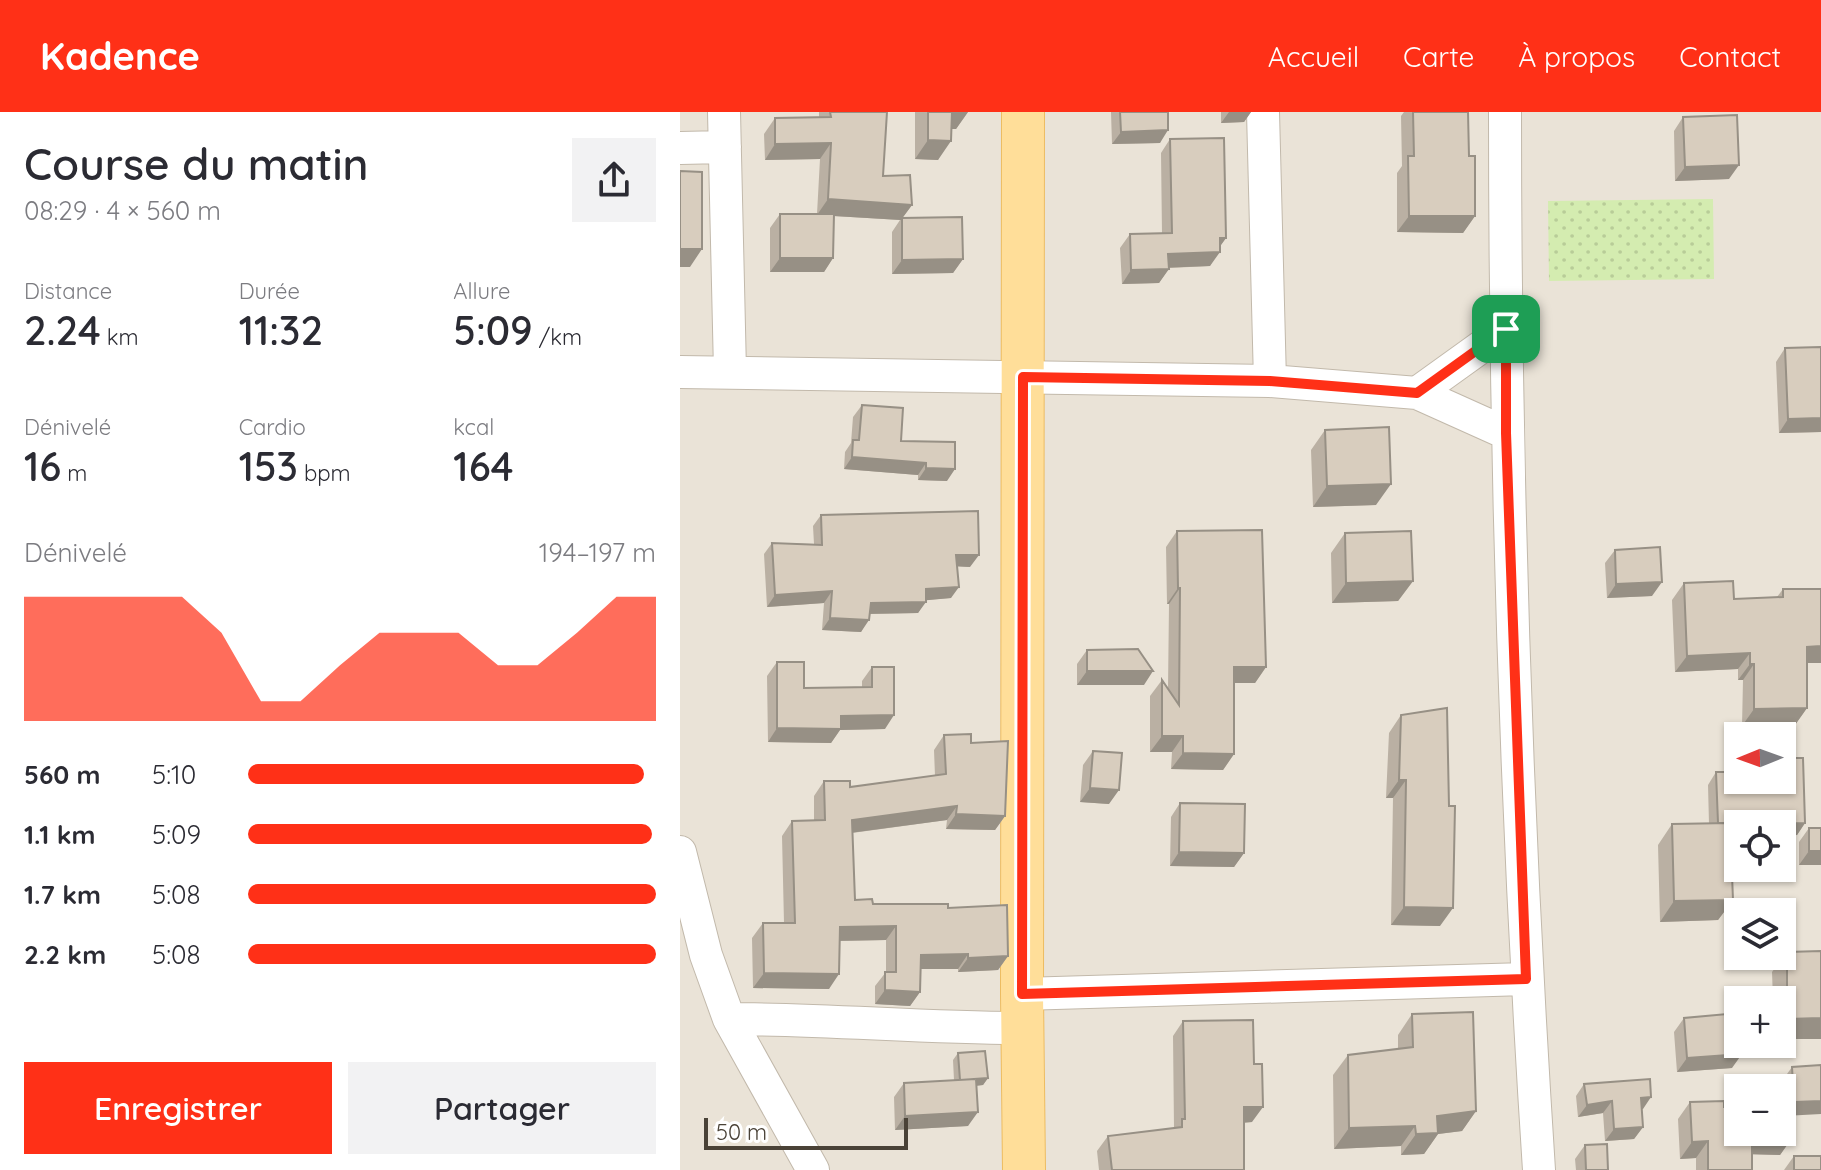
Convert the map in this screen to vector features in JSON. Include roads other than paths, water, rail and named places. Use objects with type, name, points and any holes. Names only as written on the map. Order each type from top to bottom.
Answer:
[{"type":"main road","points":[[1023,112],[1024,1170]]},
{"type":"street","points":[[724,112],[730,371]]},
{"type":"street","points":[[1263,112],[1270,381]]},
{"type":"street","points":[[1511,117],[1506,433],[1526,979],[1539,1170]]},
{"type":"street","points":[[680,148],[725,147]]},
{"type":"street","points":[[1417,393],[1506,329]]},
{"type":"street","points":[[680,372],[1270,381],[1417,393],[1506,433]]},
{"type":"street","points":[[680,852],[706,955],[729,1019],[813,1170]]},
{"type":"street","points":[[729,1019],[800,1019],[934,1028],[1022,1011],[1526,979]]}]
